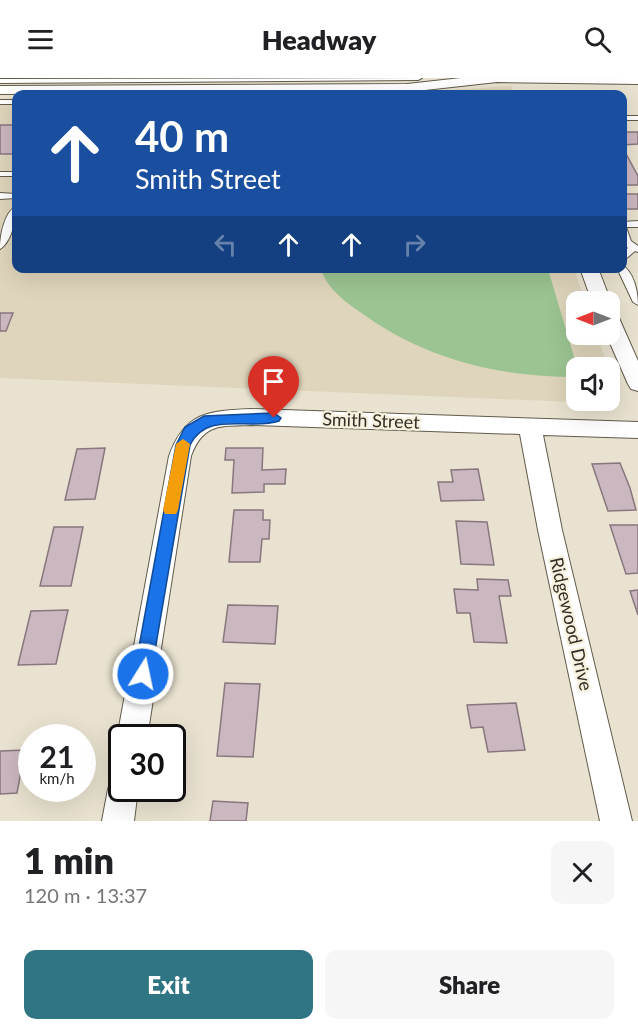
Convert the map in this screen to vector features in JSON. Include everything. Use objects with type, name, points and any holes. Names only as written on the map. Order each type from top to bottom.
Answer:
[{"type":"street","points":[[322,90],[407,88],[497,78],[638,80]]},
{"type":"street","points":[[592,273],[598,291]]},
{"type":"street","points":[[620,343],[638,384]]},
{"type":"street","name":"Smith Street","points":[[134,724],[183,445],[190,430],[208,420],[251,417],[638,430]]},
{"type":"street","name":"Ridgewood Drive","points":[[530,427],[550,530],[616,821]]},
{"type":"street","points":[[118,821],[121,802]]},
{"type":"lane","points":[[0,81],[418,78]]},
{"type":"lane","points":[[0,219],[12,219],[0,246]]},
{"type":"lane","points":[[624,273],[638,302]]},
{"type":"shaded area","points":[[511,86],[512,90],[450,90]]},
{"type":"shaded area","points":[[12,98],[12,273],[575,273],[582,291],[566,291],[566,345],[600,345],[605,357],[566,357],[566,402],[0,378],[0,99]]},
{"type":"green space","points":[[322,273],[549,273],[566,330],[566,345],[570,345],[574,357],[566,357],[566,377],[518,373],[463,362],[410,342],[384,328],[342,299]]},
{"type":"building","points":[[0,125],[12,125],[12,154],[0,154]]},
{"type":"building","points":[[627,132],[638,132],[638,144],[627,145]]},
{"type":"building","points":[[627,156],[638,176],[638,185],[627,185]]},
{"type":"building","points":[[627,194],[638,194],[638,209],[627,209]]},
{"type":"building","points":[[0,313],[13,313],[6,331],[0,331]]},
{"type":"building","points":[[105,448],[95,499],[65,500],[77,449]]},
{"type":"building","points":[[226,448],[263,448],[262,470],[286,469],[285,484],[264,484],[264,492],[232,493],[234,460],[225,460]]},
{"type":"building","points":[[620,463],[636,510],[608,511],[592,464]]},
{"type":"building","points":[[478,469],[484,500],[441,501],[438,482],[453,482],[451,470]]},
{"type":"building","points":[[234,510],[263,510],[263,520],[270,520],[269,539],[262,539],[260,562],[229,562]]},
{"type":"building","points":[[456,521],[487,522],[494,565],[461,564]]},
{"type":"building","points":[[610,525],[638,525],[638,573],[626,574]]},
{"type":"building","points":[[54,527],[83,527],[71,586],[40,586]]},
{"type":"building","points":[[477,579],[508,580],[511,596],[499,596],[507,643],[474,642],[470,613],[457,613],[454,589],[478,590]]},
{"type":"building","points":[[638,590],[638,615],[630,591]]},
{"type":"building","points":[[228,605],[278,606],[275,644],[223,642]]},
{"type":"building","points":[[68,610],[56,664],[18,665],[31,611]]},
{"type":"building","points":[[225,683],[260,684],[253,757],[217,756]]},
{"type":"building","points":[[516,703],[525,750],[488,752],[483,727],[471,728],[467,705]]},
{"type":"building","points":[[18,750],[17,793],[0,794],[0,751]]},
{"type":"building","points":[[213,801],[248,803],[246,821],[210,821]]},
{"type":"slow traffic","points":[[171,510],[183,444]]},
{"type":"route","points":[[143,674],[180,456],[190,430],[208,420],[274,418]]}]
